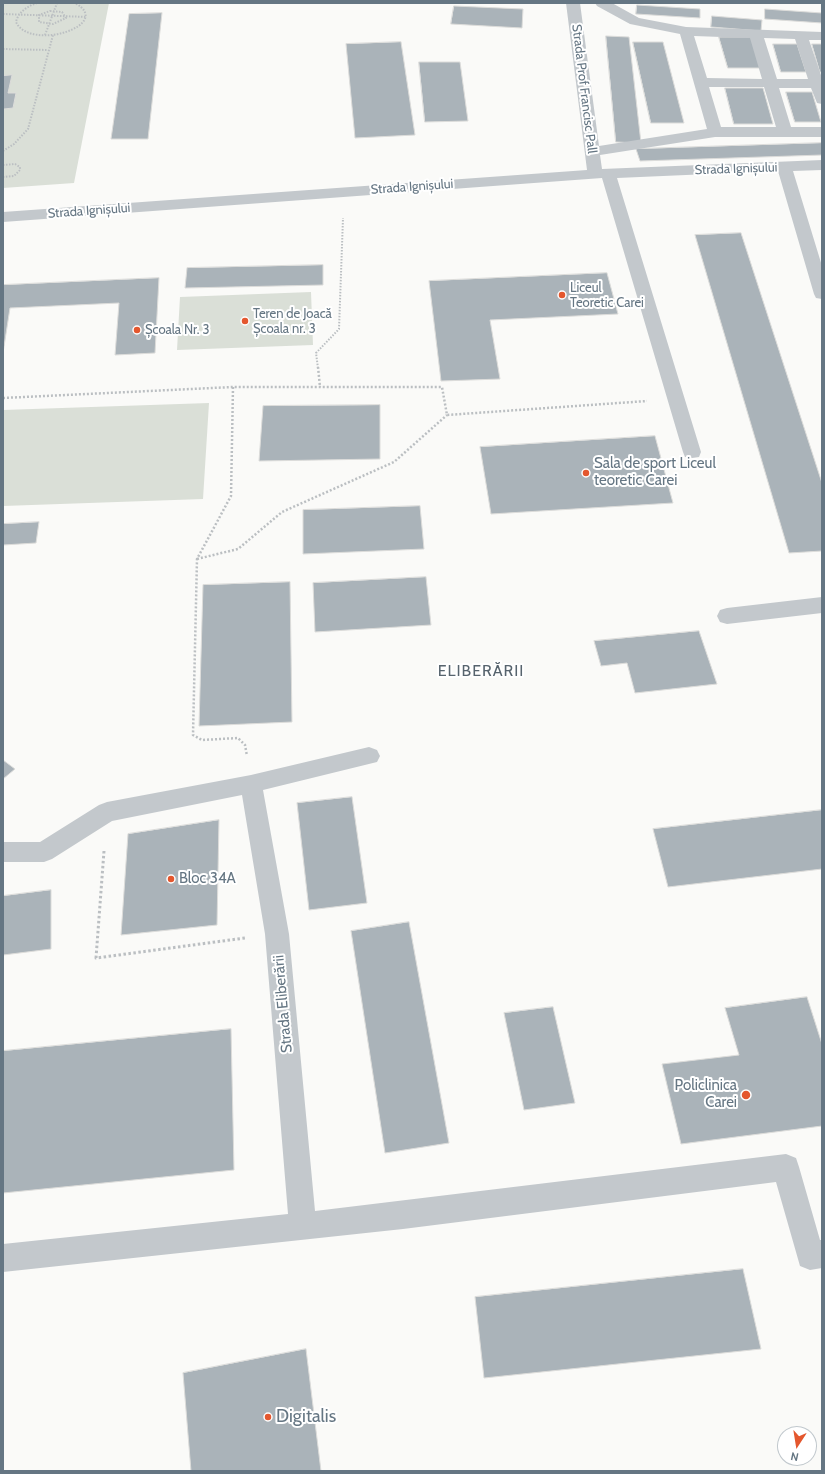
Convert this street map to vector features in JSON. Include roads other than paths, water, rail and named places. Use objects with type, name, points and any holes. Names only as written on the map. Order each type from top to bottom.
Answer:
[{"type":"street","name":"Strada Prof Francisc Pall","points":[[573,3],[592,152],[601,174],[692,452]]},
{"type":"street","points":[[602,3],[635,21],[686,31],[822,36]]},
{"type":"street","points":[[686,31],[715,132]]},
{"type":"street","points":[[756,34],[785,132]]},
{"type":"street","points":[[801,36],[819,84],[822,100]]},
{"type":"street","points":[[701,82],[819,84]]},
{"type":"street","points":[[592,152],[715,132],[822,132]]},
{"type":"street","name":"Strada Ignișului","points":[[3,217],[601,174],[822,165]]},
{"type":"street","points":[[784,167],[822,294]]},
{"type":"street","points":[[727,616],[822,605]]},
{"type":"street","points":[[3,852],[44,852],[107,812],[251,784],[369,756]]},
{"type":"street","name":"Strada Eliberării","points":[[251,784],[277,934],[303,1225]]},
{"type":"street","points":[[3,1258],[411,1214],[786,1168],[810,1256],[822,1254]]},
{"type":"place","name":"Liceul Teoretic Carei","points":[[562,295]]},
{"type":"place","name":"Teren de Joacă Școala nr. 3","points":[[245,321]]},
{"type":"place","name":"Școala Nr. 3","points":[[137,330]]},
{"type":"place","name":"Sala de sport Liceul teoretic Carei","points":[[586,473]]},
{"type":"place","name":"Bloc 34A","points":[[171,879]]},
{"type":"place","name":"Policlinica Carei","points":[[746,1095]]},
{"type":"place","name":"Digitalis","points":[[268,1417]]},
{"type":"district","name":"ELIBERĂRII","points":[[481,671]]}]
